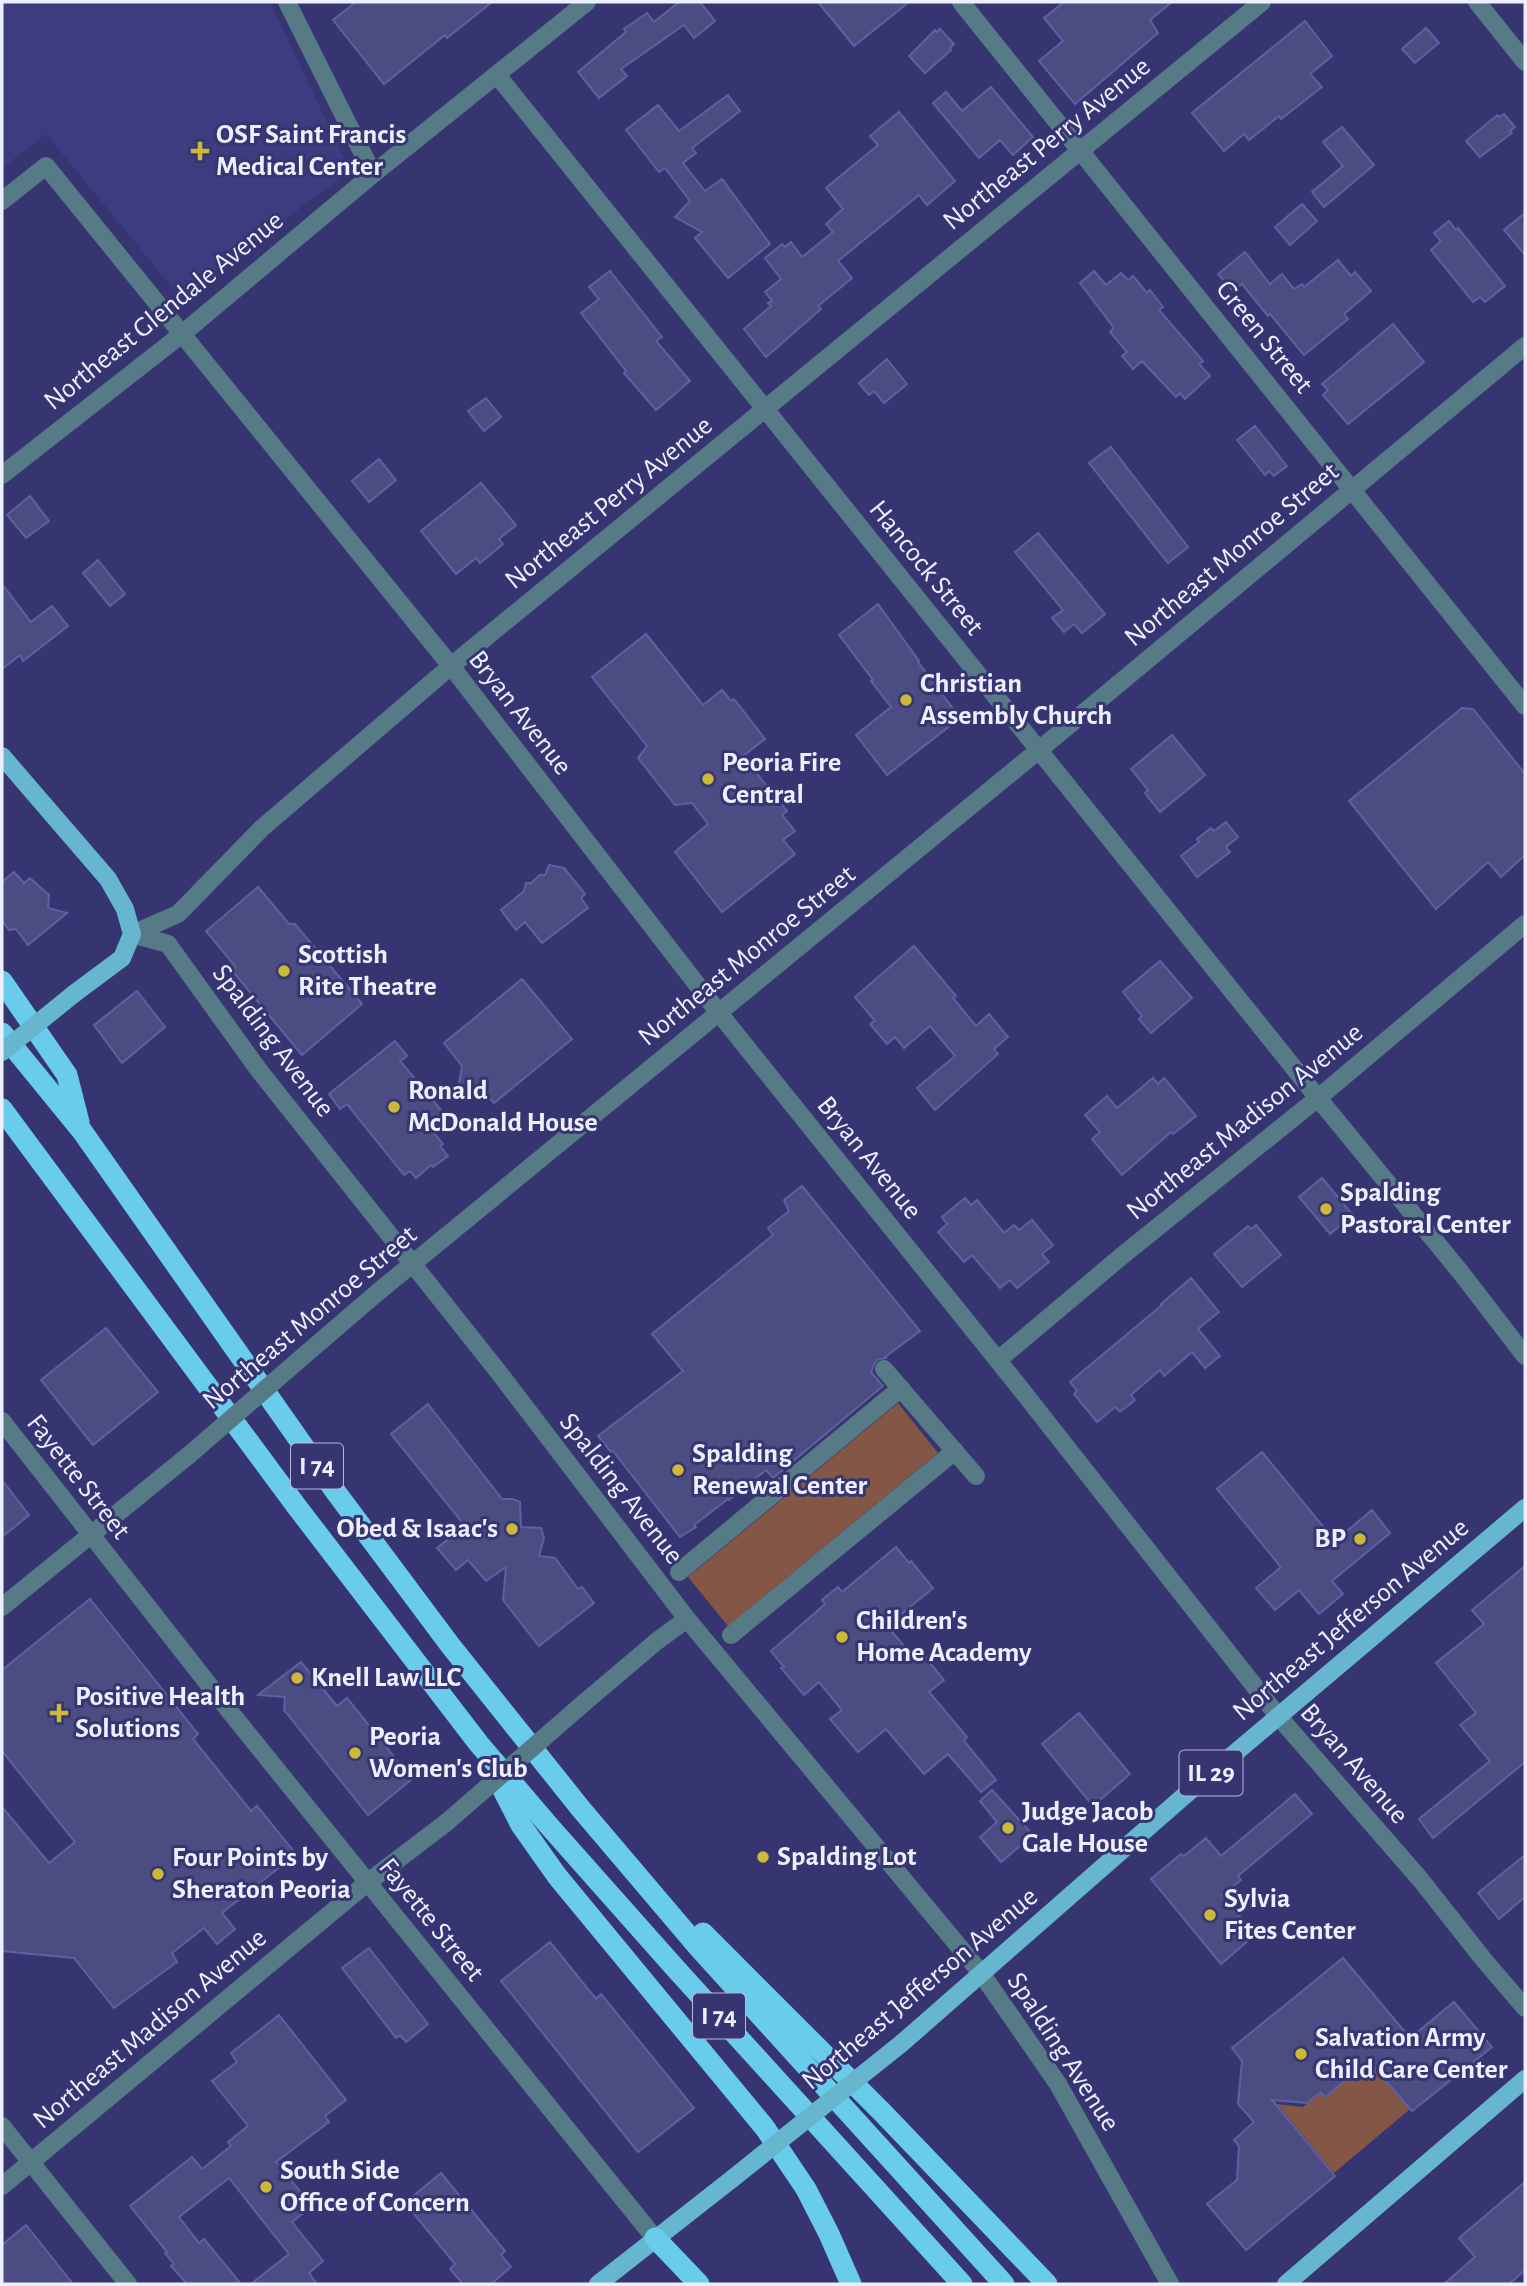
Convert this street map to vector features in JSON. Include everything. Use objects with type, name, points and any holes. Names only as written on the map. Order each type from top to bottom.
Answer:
[{"type":"highway","points":[[2,981],[67,1075],[82,1131]]},
{"type":"highway","name":"I 74","points":[[2,1033],[82,1131],[335,1491],[450,1645],[567,1791],[699,1948],[1004,2284]]},
{"type":"highway","name":"I 74","points":[[2,1109],[298,1507],[479,1744],[676,1969],[962,2284]]},
{"type":"highway","points":[[2,1121],[61,1188]]},
{"type":"highway","points":[[479,1744],[522,1825],[556,1876],[752,2112],[787,2159],[818,2212],[851,2284]]},
{"type":"highway","points":[[567,1791],[1047,2284]]},
{"type":"highway","points":[[655,2238],[699,2284]]},
{"type":"main road","points":[[2,756],[108,879],[125,909],[132,933],[122,958],[2,1052]]},
{"type":"main road","name":"Northeast Jefferson Avenue","points":[[598,2284],[902,2043],[1278,1716],[1525,1508]]},
{"type":"main road","points":[[1286,2284],[1525,2079]]},
{"type":"street","points":[[287,2],[373,174]]},
{"type":"street","name":"Green Street","points":[[961,2],[1525,706]]},
{"type":"street","name":"Northeast Perry Avenue","points":[[132,933],[177,914],[262,828],[451,666],[1262,2]]},
{"type":"street","points":[[1477,2],[1525,62]]},
{"type":"street","name":"Northeast Glendale Avenue","points":[[2,475],[182,334],[580,4]]},
{"type":"street","name":"Hancock Street","points":[[497,75],[1318,1098],[1462,1273],[1525,1356]]},
{"type":"street","name":"Bryan Avenue","points":[[2,201],[47,166],[451,666],[719,1013],[998,1360],[1278,1716],[1420,1879],[1525,2008]]},
{"type":"street","name":"Northeast Monroe Street","points":[[2,1607],[189,1455],[412,1264],[1039,750],[1525,346]]},
{"type":"street","name":"Northeast Madison Avenue","points":[[998,1360],[1318,1098],[1525,924]]},
{"type":"street","name":"Spalding Avenue","points":[[132,933],[168,944],[258,1069],[508,1385],[687,1619],[981,1973],[1058,2084],[1170,2284]]},
{"type":"street","points":[[884,1369],[976,1476]]},
{"type":"street","points":[[679,1572],[901,1388]]},
{"type":"street","name":"Fayette Street","points":[[2,1421],[368,1883],[692,2284]]},
{"type":"street","points":[[731,1635],[954,1451]]},
{"type":"street","name":"Northeast Madison Avenue","points":[[2,2186],[368,1883],[447,1822],[657,1641],[687,1619]]},
{"type":"street","points":[[2,2126],[128,2284]]},
{"type":"shaded area","name":"OSF Saint Francis Medical Center","points":[[2,2],[270,2],[350,171],[180,297],[46,134],[2,168]]},
{"type":"shaded area","points":[[898,1403],[938,1453],[728,1626],[688,1577]]},
{"type":"shaded area","points":[[1369,2061],[1410,2109],[1334,2173],[1277,2104],[1303,2107],[1321,2092],[1326,2096]]},
{"type":"building","points":[[356,2],[492,2],[447,38],[445,35],[384,84],[333,20]]},
{"type":"building","points":[[679,2],[700,2],[715,21],[694,38],[684,25],[621,69],[627,76],[599,98],[578,72],[626,32],[624,29],[647,13],[654,22]]},
{"type":"building","points":[[818,2],[909,2],[854,46]]},
{"type":"building","points":[[1064,2],[1172,2],[1150,20],[1158,33],[1075,104],[1039,61],[1063,41],[1044,18]]},
{"type":"building","points":[[1305,21],[1332,56],[1310,74],[1322,87],[1249,140],[1244,134],[1224,151],[1192,113]]},
{"type":"building","points":[[1426,28],[1439,43],[1415,63],[1402,49]]},
{"type":"building","points":[[940,29],[954,44],[951,50],[925,73],[909,56],[935,30],[937,32]]},
{"type":"building","points":[[991,87],[1033,137],[1013,155],[1000,140],[979,158],[933,103],[946,92],[962,111]]},
{"type":"building","points":[[728,95],[740,111],[692,148],[696,153],[683,163],[705,191],[722,179],[770,244],[728,278],[695,238],[702,232],[675,217],[690,201],[665,168],[659,172],[626,130],[658,105],[679,131]]},
{"type":"building","points":[[899,112],[955,181],[927,205],[919,195],[838,261],[852,278],[818,306],[821,309],[766,357],[744,329],[771,306],[768,303],[772,301],[765,292],[781,279],[765,258],[782,244],[785,247],[791,242],[802,257],[833,232],[826,224],[843,209],[826,188],[878,145],[870,136]]},
{"type":"building","points":[[1504,114],[1515,127],[1510,131],[1512,133],[1480,157],[1466,141],[1497,115],[1499,117]]},
{"type":"building","points":[[1342,127],[1374,165],[1324,207],[1312,192],[1343,166],[1323,142]]},
{"type":"building","points":[[1302,204],[1317,221],[1290,245],[1275,227]]},
{"type":"building","points":[[1525,213],[1525,255],[1504,230]]},
{"type":"building","points":[[1449,221],[1456,230],[1458,228],[1505,286],[1485,302],[1480,297],[1473,302],[1431,250],[1441,241],[1434,233]]},
{"type":"building","points":[[1245,252],[1270,284],[1282,274],[1294,289],[1302,284],[1304,287],[1338,260],[1351,276],[1355,272],[1371,291],[1344,314],[1348,319],[1304,355],[1242,284],[1233,291],[1218,274]]},
{"type":"building","points":[[610,271],[662,337],[656,341],[690,381],[656,410],[624,373],[626,371],[581,313],[599,299],[589,287]]},
{"type":"building","points":[[1094,271],[1106,285],[1121,273],[1128,280],[1133,276],[1147,293],[1150,290],[1163,307],[1159,310],[1203,361],[1199,364],[1210,376],[1185,399],[1180,393],[1176,397],[1142,361],[1133,369],[1122,356],[1127,352],[1110,332],[1114,328],[1080,283]]},
{"type":"building","points":[[1393,324],[1424,362],[1348,424],[1323,395],[1328,390],[1322,384]]},
{"type":"building","points":[[887,359],[907,384],[884,403],[874,391],[869,395],[859,383]]},
{"type":"building","points":[[486,398],[501,417],[484,431],[468,411]]},
{"type":"building","points":[[1255,426],[1287,466],[1274,476],[1269,471],[1265,475],[1237,440]]},
{"type":"building","points":[[1111,447],[1188,547],[1168,563],[1089,463]]},
{"type":"building","points":[[379,459],[396,480],[369,502],[352,481]]},
{"type":"building","points":[[481,483],[516,525],[499,539],[503,544],[480,563],[476,558],[456,574],[421,531]]},
{"type":"building","points":[[30,496],[49,521],[26,538],[7,515]]},
{"type":"building","points":[[1038,533],[1105,614],[1082,633],[1074,624],[1064,632],[1052,618],[1063,610],[1015,552]]},
{"type":"building","points":[[98,560],[125,594],[110,606],[83,573]]},
{"type":"building","points":[[2,584],[31,622],[52,606],[68,626],[23,661],[20,655],[2,669]]},
{"type":"building","points":[[878,604],[960,718],[887,775],[856,735],[891,707],[839,635]]},
{"type":"building","name":"Peoria Fire Central","points":[[646,634],[703,705],[722,690],[731,701],[734,699],[765,739],[743,756],[787,811],[782,815],[795,831],[783,840],[795,854],[722,912],[675,852],[708,824],[692,803],[675,805],[638,758],[647,746],[592,677]]},
{"type":"building","points":[[1462,708],[1473,709],[1525,774],[1525,855],[1501,877],[1488,862],[1436,909],[1349,801]]},
{"type":"building","points":[[1172,735],[1205,775],[1160,812],[1145,793],[1148,790],[1131,769]]},
{"type":"building","points":[[1226,822],[1238,837],[1226,847],[1230,852],[1197,877],[1181,856],[1211,828],[1214,831]]},
{"type":"building","points":[[549,865],[564,868],[585,894],[581,898],[588,908],[542,943],[525,922],[516,930],[501,910],[524,891],[526,883],[545,875]]},
{"type":"building","points":[[14,872],[24,883],[30,878],[49,895],[48,908],[67,913],[28,945],[16,929],[9,930],[2,921],[2,882]]},
{"type":"building","name":"Scottish Rite Theatre","points":[[258,887],[289,924],[295,924],[362,1004],[302,1055],[234,973],[235,966],[206,931]]},
{"type":"building","points":[[914,946],[956,996],[953,998],[976,1026],[989,1014],[1008,1037],[994,1049],[998,1054],[935,1110],[917,1088],[955,1056],[930,1026],[904,1048],[895,1037],[887,1044],[870,1024],[875,1021],[855,997]]},
{"type":"building","points":[[1160,961],[1192,998],[1151,1033],[1139,1019],[1142,1016],[1123,992]]},
{"type":"building","points":[[522,979],[572,1039],[494,1103],[487,1095],[471,1098],[461,1094],[459,1084],[462,1066],[444,1043]]},
{"type":"building","points":[[137,991],[165,1027],[122,1063],[94,1025]]},
{"type":"building","name":"Ronald McDonald House","points":[[395,1041],[407,1056],[400,1061],[445,1115],[430,1128],[443,1144],[440,1146],[448,1156],[433,1167],[431,1165],[416,1178],[410,1171],[404,1175],[347,1104],[340,1109],[329,1094]]},
{"type":"building","points":[[1153,1078],[1158,1084],[1164,1078],[1196,1116],[1173,1134],[1171,1132],[1122,1175],[1092,1139],[1100,1132],[1085,1115],[1107,1096],[1117,1108]]},
{"type":"building","points":[[1322,1178],[1353,1215],[1330,1234],[1299,1197]]},
{"type":"building","points":[[802,1186],[920,1331],[886,1358],[877,1360],[871,1372],[883,1386],[773,1478],[766,1470],[680,1537],[613,1451],[611,1452],[598,1436],[683,1371],[652,1334],[773,1235],[768,1228],[789,1211],[784,1200]]},
{"type":"building","points":[[965,1198],[971,1205],[977,1200],[1004,1233],[1014,1225],[1019,1230],[1032,1220],[1053,1245],[1042,1254],[1049,1262],[1017,1288],[1010,1280],[1000,1288],[972,1255],[964,1262],[938,1232],[947,1224],[942,1217]]},
{"type":"building","points":[[1256,1225],[1281,1255],[1242,1287],[1214,1254],[1248,1226],[1251,1229]]},
{"type":"building","points":[[1191,1278],[1219,1312],[1198,1329],[1220,1356],[1205,1368],[1192,1352],[1164,1376],[1160,1370],[1131,1395],[1135,1400],[1120,1412],[1115,1407],[1097,1422],[1074,1394],[1077,1391],[1070,1382]]},
{"type":"building","points":[[106,1328],[158,1392],[93,1445],[41,1380]]},
{"type":"building","points":[[428,1404],[502,1499],[520,1502],[521,1527],[541,1528],[544,1538],[539,1556],[555,1558],[578,1589],[582,1587],[594,1603],[539,1646],[503,1600],[506,1567],[486,1581],[468,1560],[456,1570],[437,1548],[465,1526],[391,1434]]},
{"type":"building","points":[[1262,1452],[1335,1541],[1372,1510],[1390,1533],[1332,1581],[1343,1594],[1319,1614],[1299,1590],[1275,1610],[1256,1588],[1281,1567],[1217,1489]]},
{"type":"building","points":[[2,1480],[29,1515],[2,1537]]},
{"type":"building","name":"Children's Home Academy","points":[[896,1547],[933,1588],[887,1626],[911,1654],[918,1648],[944,1680],[929,1692],[967,1737],[964,1741],[996,1780],[981,1792],[948,1754],[924,1774],[886,1729],[858,1752],[830,1719],[842,1710],[819,1682],[804,1695],[781,1668],[784,1667],[771,1651],[825,1604],[822,1600],[838,1587],[842,1592]]},
{"type":"building","points":[[1525,1566],[1525,1762],[1433,1838],[1419,1819],[1490,1761],[1460,1725],[1476,1713],[1436,1663],[1484,1624],[1472,1610]]},
{"type":"building","points":[[90,1599],[198,1734],[193,1739],[251,1811],[257,1806],[296,1854],[222,1913],[235,1929],[217,1944],[204,1928],[172,1953],[177,1962],[114,2008],[74,1958],[2,1951],[2,1807],[49,1863],[75,1842],[2,1751],[2,1670]]},
{"type":"building","name":"Peoria Women's Club","points":[[301,1662],[337,1706],[347,1698],[412,1779],[368,1815],[284,1710],[285,1697],[258,1695]]},
{"type":"building","points":[[1079,1713],[1130,1774],[1093,1806],[1042,1744]]},
{"type":"building","name":"Judge Jacob Gale House","points":[[992,1790],[1033,1835],[1001,1862],[980,1837],[997,1822],[980,1801]]},
{"type":"building","name":"Sylvia Fites Center","points":[[1295,1794],[1312,1814],[1238,1876],[1241,1880],[1222,1895],[1255,1935],[1221,1964],[1151,1879],[1181,1854],[1184,1856],[1206,1838],[1221,1856]]},
{"type":"building","points":[[1525,1855],[1525,1897],[1499,1919],[1478,1893]]},
{"type":"building","points":[[550,1942],[596,1999],[601,1994],[694,2108],[638,2152],[501,1981]]},
{"type":"building","points":[[369,1948],[428,2024],[406,2042],[400,2035],[396,2038],[342,1968]]},
{"type":"building","points":[[1343,1958],[1410,2038],[1454,2002],[1492,2047],[1412,2111],[1369,2061],[1325,2097],[1321,2092],[1307,2103],[1272,2100],[1335,2176],[1246,2250],[1207,2204],[1237,2180],[1239,2146],[1234,2140],[1254,2122],[1238,2104],[1242,2061],[1232,2048]]},
{"type":"building","points":[[279,2015],[346,2100],[325,2116],[329,2122],[276,2162],[312,2206],[292,2222],[323,2261],[309,2273],[317,2284],[251,2284],[289,2254],[229,2178],[179,2217],[199,2243],[204,2239],[241,2284],[187,2284],[171,2266],[174,2264],[165,2253],[167,2252],[130,2206],[192,2157],[202,2169],[231,2146],[228,2142],[248,2126],[212,2081],[237,2062],[231,2053]]},
{"type":"building","points":[[441,2173],[505,2251],[501,2255],[511,2267],[491,2284],[463,2284],[450,2269],[455,2264],[405,2203]]},
{"type":"building","points":[[1525,2182],[1525,2270],[1509,2284],[1444,2284],[1475,2257],[1459,2238]]},
{"type":"building","points":[[26,2225],[73,2284],[2,2284],[2,2245]]},
{"type":"place","name":"OSF Saint Francis Medical Center","points":[[200,151]]},
{"type":"place","name":"Christian Assembly Church","points":[[906,700]]},
{"type":"place","name":"Peoria Fire Central","points":[[708,779]]},
{"type":"place","name":"Scottish Rite Theatre","points":[[284,971]]},
{"type":"place","name":"Ronald McDonald House","points":[[394,1107]]},
{"type":"place","name":"Spalding Pastoral Center","points":[[1326,1209]]},
{"type":"place","name":"Spalding Renewal Center","points":[[678,1470]]},
{"type":"place","name":"Obed & Isaac's","points":[[512,1529]]},
{"type":"place","name":"BP","points":[[1360,1539]]},
{"type":"place","name":"Children's Home Academy","points":[[842,1637]]},
{"type":"place","name":"Knell Law LLC","points":[[297,1678]]},
{"type":"place","name":"Positive Health Solutions","points":[[59,1713]]},
{"type":"place","name":"Peoria Women's Club","points":[[355,1753]]},
{"type":"place","name":"Judge Jacob Gale House","points":[[1008,1828]]},
{"type":"place","name":"Spalding Lot","points":[[763,1857]]},
{"type":"place","name":"Four Points by Sheraton Peoria","points":[[158,1874]]},
{"type":"place","name":"Sylvia Fites Center","points":[[1210,1915]]},
{"type":"place","name":"Salvation Army Child Care Center","points":[[1301,2054]]},
{"type":"place","name":"South Side Office of Concern","points":[[266,2187]]}]
